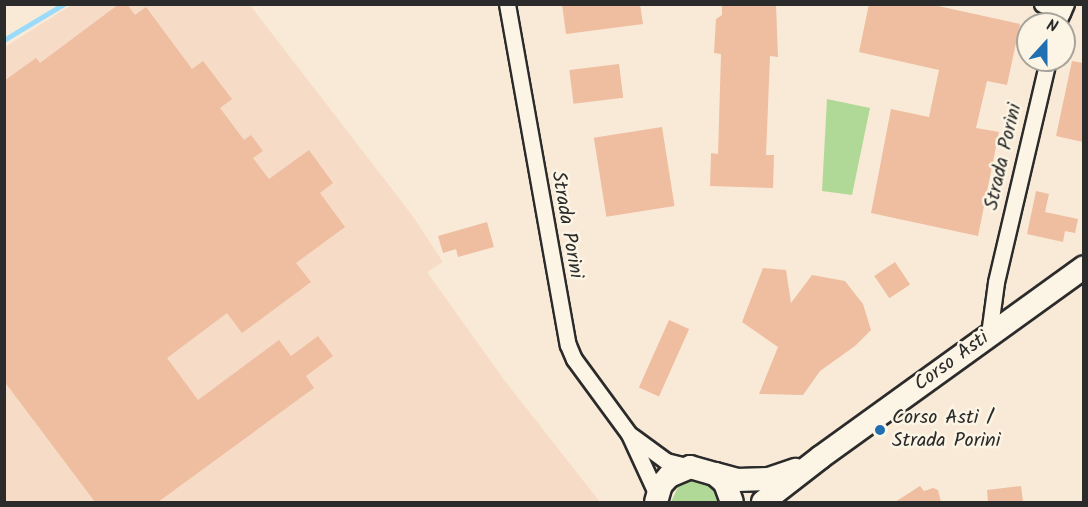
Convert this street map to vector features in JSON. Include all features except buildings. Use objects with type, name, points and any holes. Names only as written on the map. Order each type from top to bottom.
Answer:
[{"type":"main road","name":"Corso Asti","points":[[763,502],[821,457],[1083,267]]},
{"type":"main road","name":"Corso Asti","points":[[690,468],[737,480],[769,479],[783,476],[821,457]]},
{"type":"main road","points":[[656,499],[669,476],[690,468]]},
{"type":"main road","points":[[715,474],[725,483],[732,502]]},
{"type":"street","name":"Strada Porini","points":[[507,4],[563,331],[574,359],[629,434],[656,499]]},
{"type":"street","points":[[1042,4],[1058,12]]},
{"type":"street","name":"Strada Porini","points":[[989,334],[996,282],[1045,72]]},
{"type":"street","name":"Strada Porini","points":[[629,434],[666,462],[690,468]]},
{"type":"shaded area","points":[[73,4],[250,5],[412,215],[443,262],[427,272],[505,381],[600,502],[5,502],[5,47]]},
{"type":"green space","points":[[827,99],[870,108],[852,195],[822,191]]},
{"type":"green space","points":[[693,480],[709,485],[715,491],[718,502],[671,502],[678,487]]},
{"type":"waterway","points":[[4,40],[64,4]]},
{"type":"place","name":"Corso Asti / Strada Porini","points":[[880,430]]}]
